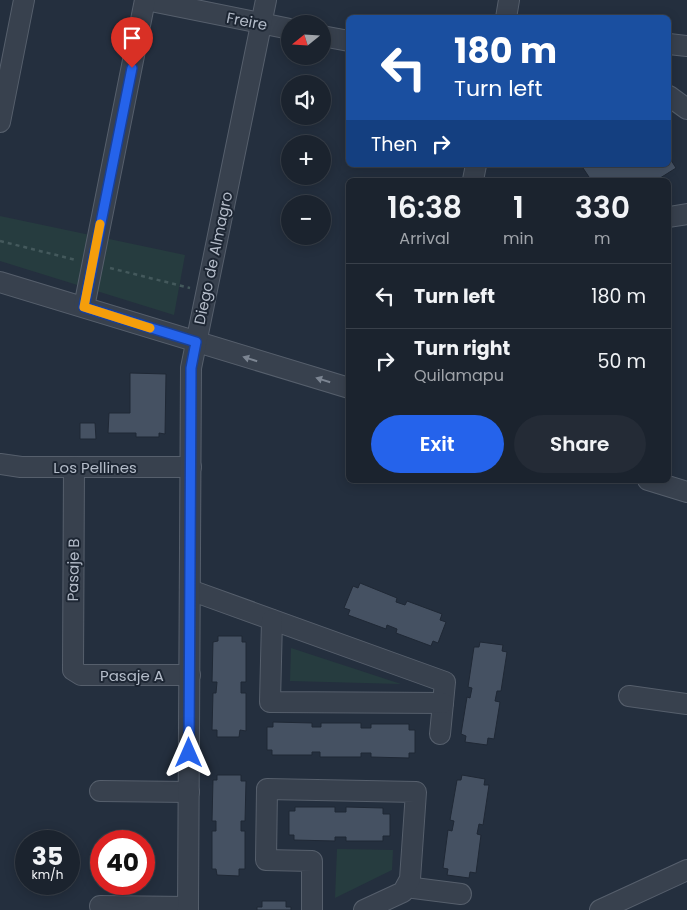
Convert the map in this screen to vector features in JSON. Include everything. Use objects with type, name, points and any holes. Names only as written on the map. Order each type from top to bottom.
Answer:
[{"type":"street","points":[[0,122],[24,0]]},
{"type":"street","points":[[84,307],[145,0]]},
{"type":"street","name":"Freire","points":[[145,0],[281,27]]},
{"type":"street","name":"Diego de Almagro","points":[[188,909],[190,675],[198,593],[191,467],[191,368],[266,0]]},
{"type":"street","points":[[507,15],[510,0]]},
{"type":"street","points":[[331,38],[346,40]]},
{"type":"street","points":[[671,44],[687,46]]},
{"type":"street","points":[[671,97],[687,108]]},
{"type":"street","points":[[671,217],[687,214]]},
{"type":"street","points":[[0,282],[346,387]]},
{"type":"street","name":"Los Pellines","points":[[0,464],[21,467],[191,467]]},
{"type":"street","name":"Pasaje B","points":[[74,467],[72,666],[74,672]]},
{"type":"street","points":[[658,483],[687,492]]},
{"type":"street","points":[[198,593],[445,682],[440,734]]},
{"type":"street","points":[[272,620],[270,702],[443,703]]},
{"type":"street","name":"Pasaje A","points":[[74,672],[81,675],[190,675]]},
{"type":"street","points":[[629,696],[687,704]]},
{"type":"street","points":[[312,910],[312,861],[266,860],[267,789],[416,792],[410,879],[403,892],[364,910]]},
{"type":"street","points":[[100,791],[189,792]]},
{"type":"street","points":[[600,910],[687,870]]},
{"type":"street","points":[[406,887],[461,894]]},
{"type":"street","points":[[100,906],[188,909]]},
{"type":"green space","points":[[0,216],[185,255],[174,315],[0,261]]},
{"type":"green space","points":[[291,648],[401,684],[290,681]]},
{"type":"green space","points":[[337,849],[393,850],[392,870],[335,898]]},
{"type":"building","points":[[671,160],[676,168],[660,178],[590,178],[582,167],[671,167]]},
{"type":"building","points":[[130,373],[166,374],[165,434],[159,433],[159,437],[136,437],[136,433],[108,433],[109,413],[130,413]]},
{"type":"building","points":[[80,423],[95,423],[96,439],[80,439]]},
{"type":"building","points":[[360,583],[397,598],[396,602],[405,605],[407,601],[442,614],[440,620],[446,622],[438,643],[433,641],[431,646],[396,633],[397,629],[387,625],[386,629],[348,615],[350,610],[344,608],[353,586],[358,588]]},
{"type":"building","points":[[218,636],[242,636],[242,642],[246,642],[246,682],[241,682],[241,693],[246,693],[246,731],[240,730],[239,737],[217,737],[217,730],[212,730],[213,693],[216,693],[217,682],[212,682],[213,642],[218,641]]},
{"type":"building","points":[[480,642],[503,645],[502,651],[507,652],[501,691],[497,691],[495,701],[500,702],[494,739],[488,738],[487,745],[465,742],[466,736],[461,734],[467,697],[470,698],[472,688],[468,687],[474,647],[479,647]]},
{"type":"building","points":[[273,722],[312,723],[312,727],[321,727],[321,723],[361,723],[361,728],[371,728],[371,724],[409,724],[409,730],[415,730],[415,753],[409,753],[409,758],[371,757],[371,753],[361,753],[361,757],[320,757],[320,752],[312,752],[312,755],[272,755],[272,750],[267,750],[267,727],[273,727]]},
{"type":"building","points":[[217,775],[241,775],[241,781],[246,781],[245,821],[241,821],[241,831],[245,831],[245,869],[239,869],[239,876],[217,875],[216,869],[212,869],[212,831],[216,831],[216,821],[212,821],[213,780],[217,780]]},
{"type":"building","points":[[462,775],[485,779],[484,785],[489,785],[483,825],[479,824],[477,834],[481,835],[476,873],[470,872],[469,878],[447,875],[448,869],[443,868],[448,830],[452,831],[454,821],[450,820],[457,780],[461,780]]},
{"type":"building","points":[[295,807],[335,807],[335,812],[346,812],[346,807],[383,808],[383,814],[390,814],[390,836],[383,836],[383,841],[346,841],[346,837],[335,837],[335,841],[294,840],[294,835],[289,835],[289,811],[295,811]]},
{"type":"building","points":[[262,901],[286,901],[286,907],[291,907],[291,910],[257,910],[257,907],[262,907]]},
{"type":"slow traffic","points":[[100,224],[84,307],[150,328]]},
{"type":"route","points":[[132,68],[84,307],[196,342],[191,368],[189,753]]}]
